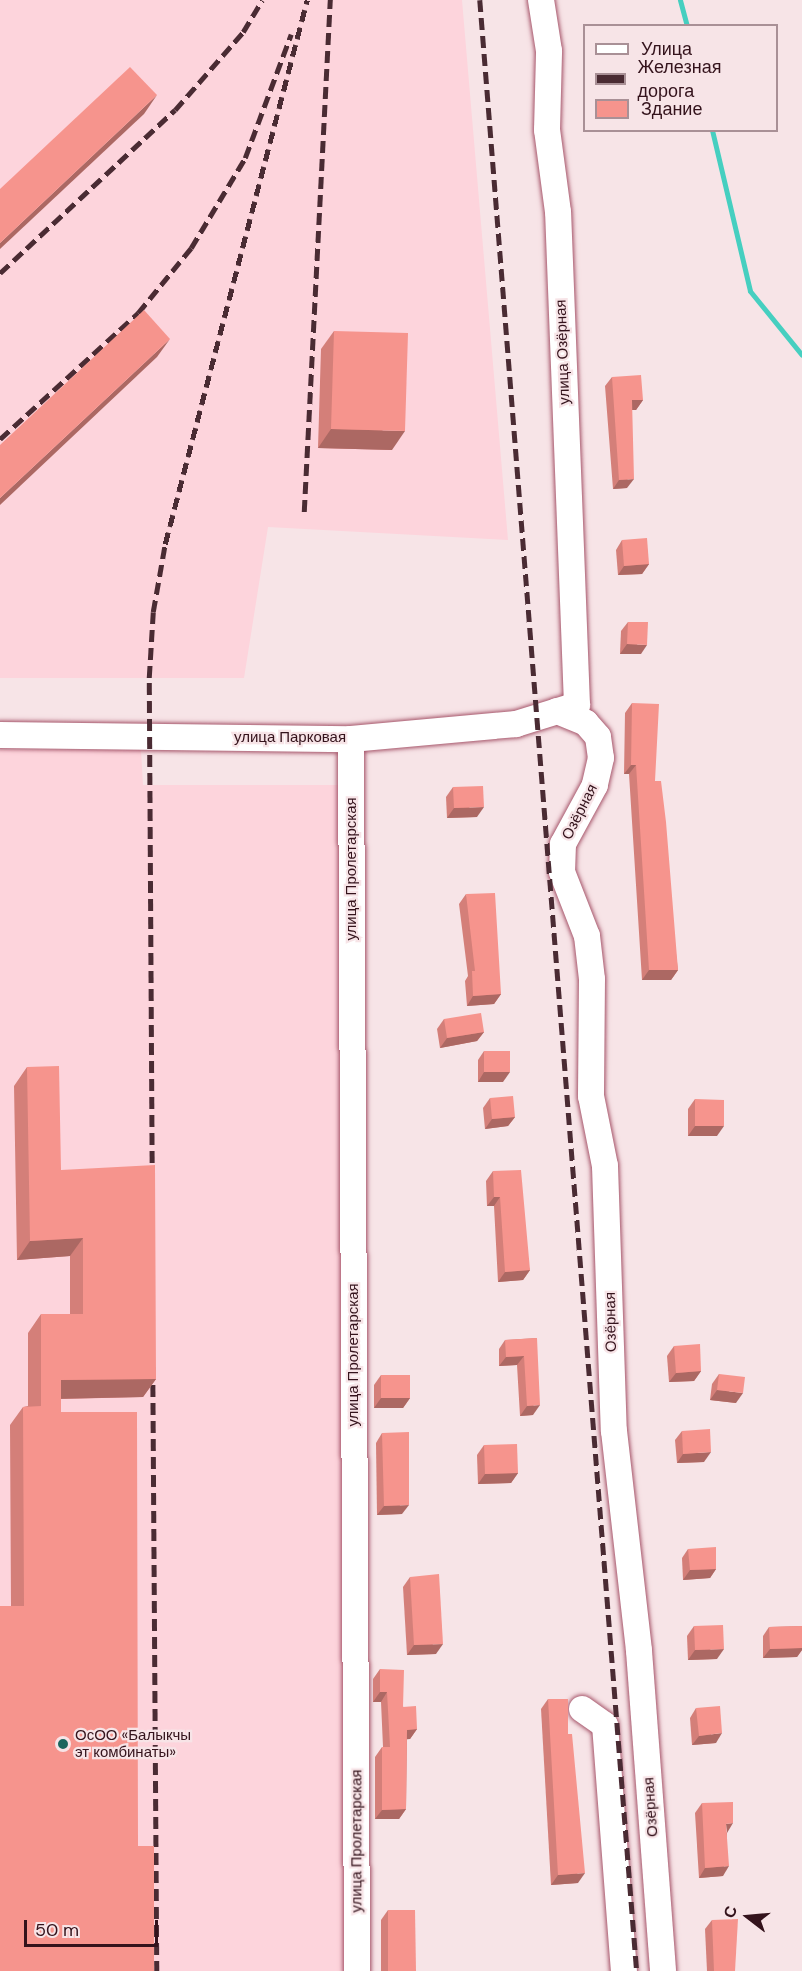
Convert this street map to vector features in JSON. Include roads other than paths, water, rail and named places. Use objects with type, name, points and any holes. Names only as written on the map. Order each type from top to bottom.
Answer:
[{"type":"street","name":"улица Озёрная","points":[[541,0],[549,51],[547,130],[558,212],[567,708]]},
{"type":"street","name":"улица Парковая","points":[[0,735],[351,739],[516,724],[567,708]]},
{"type":"street","name":"Озёрная","points":[[567,708],[598,737],[601,758],[595,785],[563,844],[562,873],[587,936],[592,979],[591,1096],[605,1166],[614,1431],[639,1651],[663,1971]]},
{"type":"street","name":"улица Пролетарская","points":[[351,739],[357,1971]]},
{"type":"street","points":[[582,1709],[605,1725],[624,1971]]},
{"type":"waterway","points":[[680,0],[686,24]]},
{"type":"waterway","points":[[712,132],[750,291],[802,355]]},
{"type":"railway","points":[[0,273],[175,110],[243,32],[262,0]]},
{"type":"railway","points":[[152,1181],[149,678],[153,612],[165,544],[307,0]]},
{"type":"railway","points":[[304,512],[330,0]]},
{"type":"railway","points":[[480,0],[637,1971]]},
{"type":"railway","points":[[0,439],[138,313],[191,248],[245,158],[291,34]]},
{"type":"railway","points":[[153,1367],[157,1971]]},
{"type":"place","name":"ОсОО «Балыкчы эт комбинаты»","points":[[63,1744]]}]
